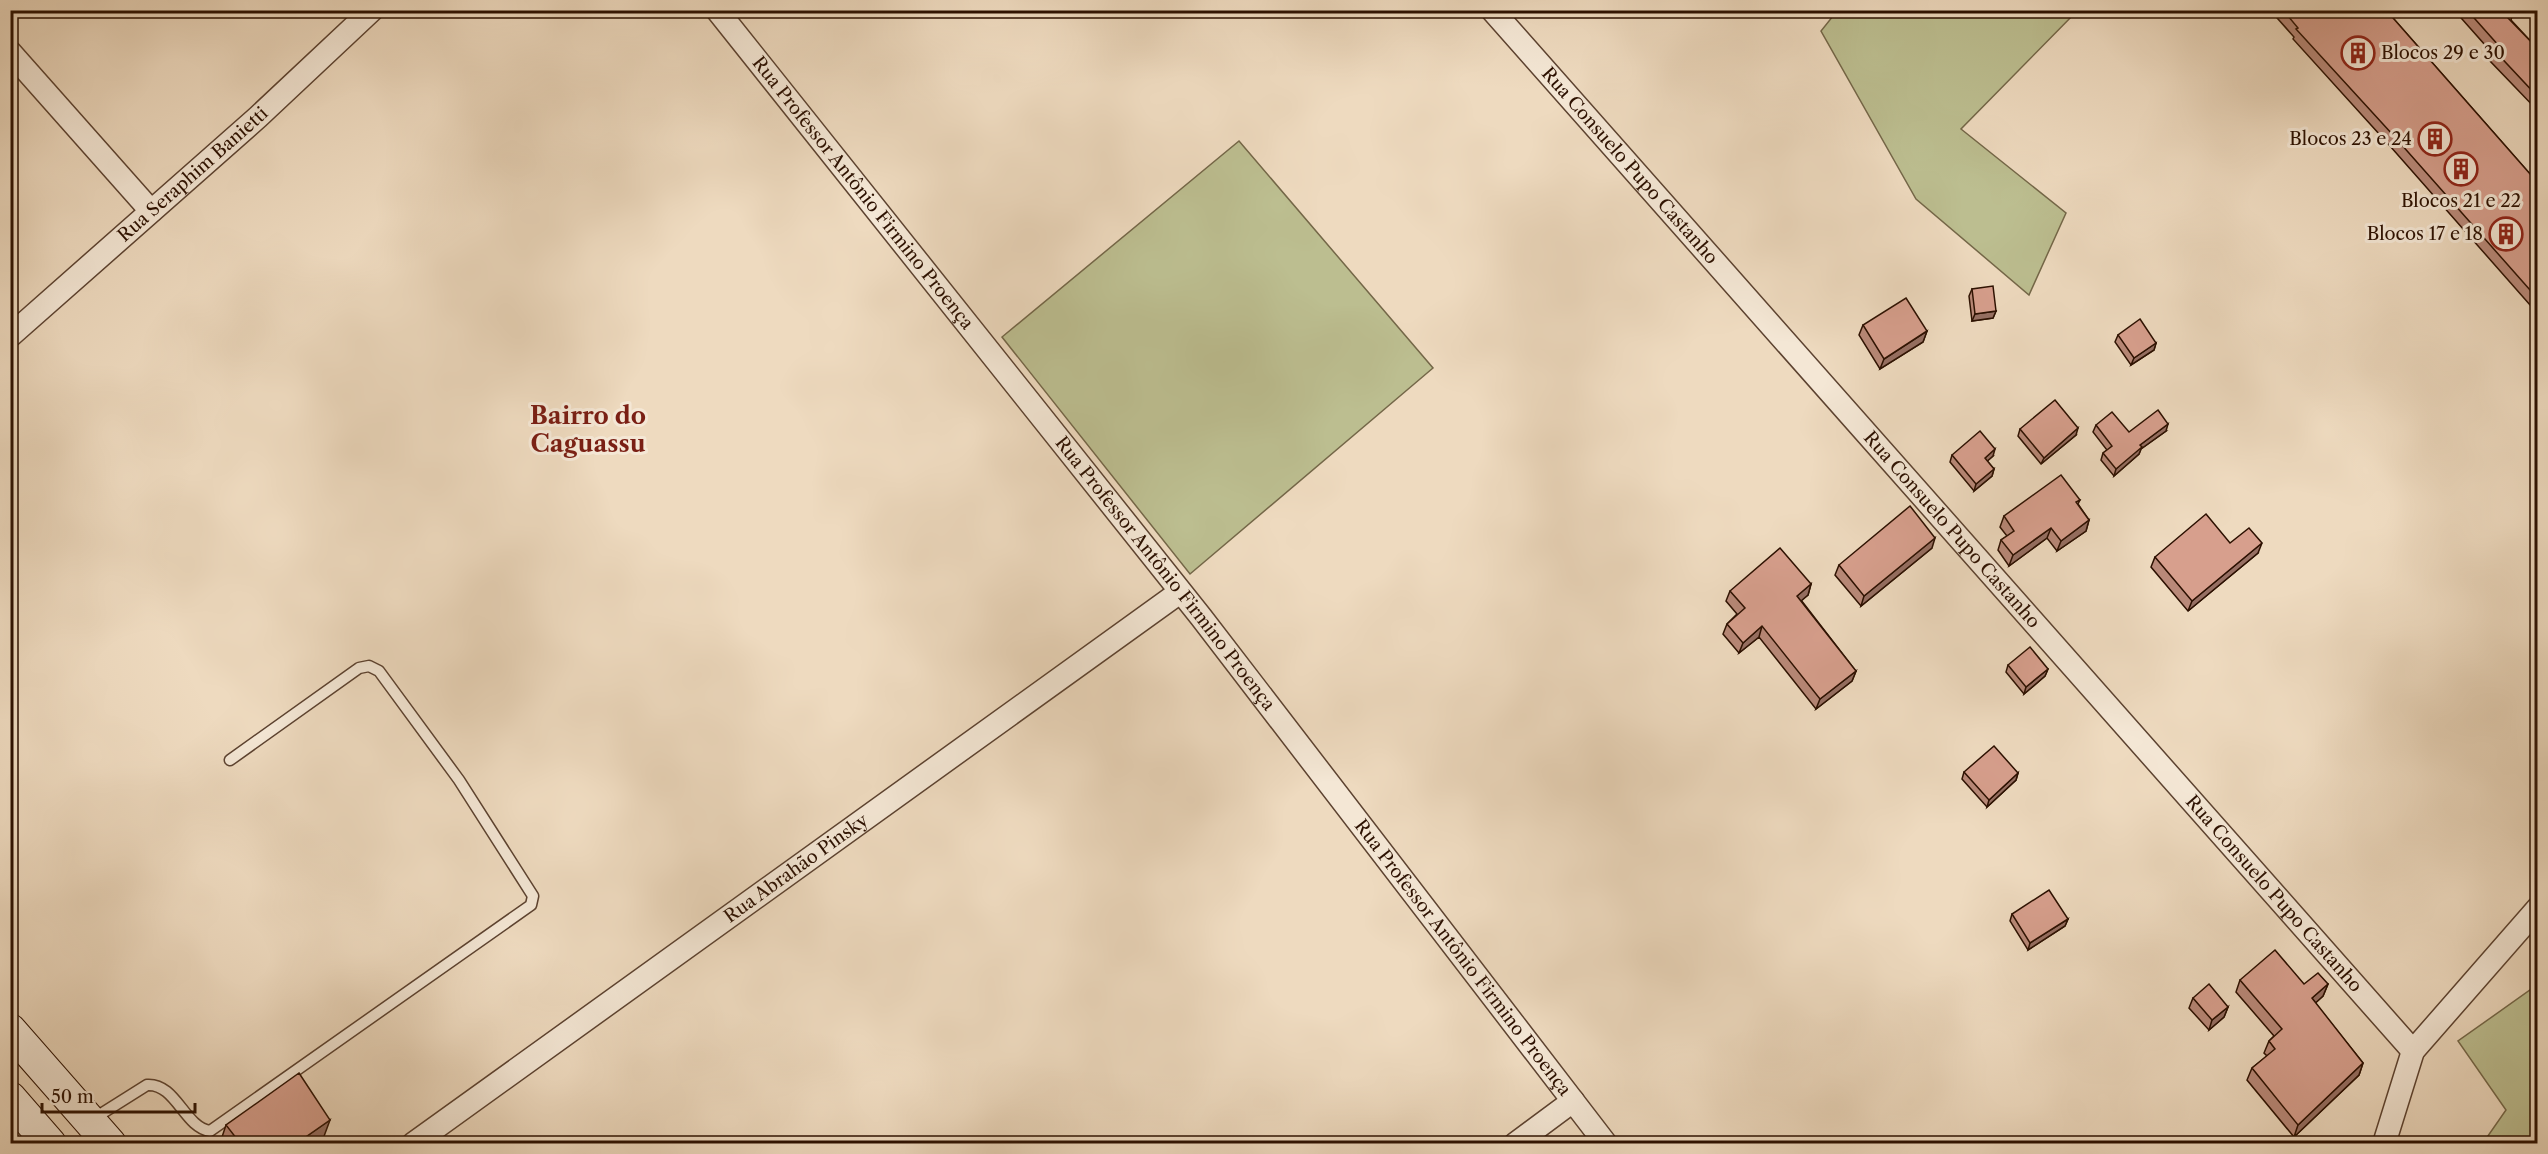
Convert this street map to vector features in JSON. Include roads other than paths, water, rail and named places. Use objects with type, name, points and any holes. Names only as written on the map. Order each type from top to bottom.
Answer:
[{"type":"main road","points":[[10,1030],[100,1132]]},
{"type":"main road","points":[[10,1098],[51,1143]]},
{"type":"street","name":"Rua Seraphim Banietti","points":[[10,336],[258,117],[372,10]]},
{"type":"street","name":"Rua Professor Antônio Firmino Proença","points":[[717,10],[1180,592],[1606,1143]]},
{"type":"street","name":"Rua Consuelo Pupo Castanho","points":[[1492,10],[2413,1051]]},
{"type":"street","points":[[10,52],[151,211]]},
{"type":"street","name":"Rua Abrahão Pinsky","points":[[413,1143],[1180,592]]},
{"type":"street","points":[[2384,1143],[2413,1051],[2538,908]]},
{"type":"street","points":[[1515,1143],[1573,1101]]},
{"type":"lane","points":[[100,1132],[147,1085],[155,1085],[169,1094],[201,1130],[210,1131],[531,905],[533,896],[459,780],[379,671],[369,666],[359,668],[230,760]]},
{"type":"place","name":"Blocos 29 e 30","points":[[2358,53]]},
{"type":"place","name":"Blocos 23 e 24","points":[[2435,139]]},
{"type":"place","name":"Blocos 21 e 22","points":[[2461,169]]},
{"type":"place","name":"Blocos 17 e 18","points":[[2506,234]]},
{"type":"district","name":"Bairro do Caguassu","points":[[588,429]]}]
